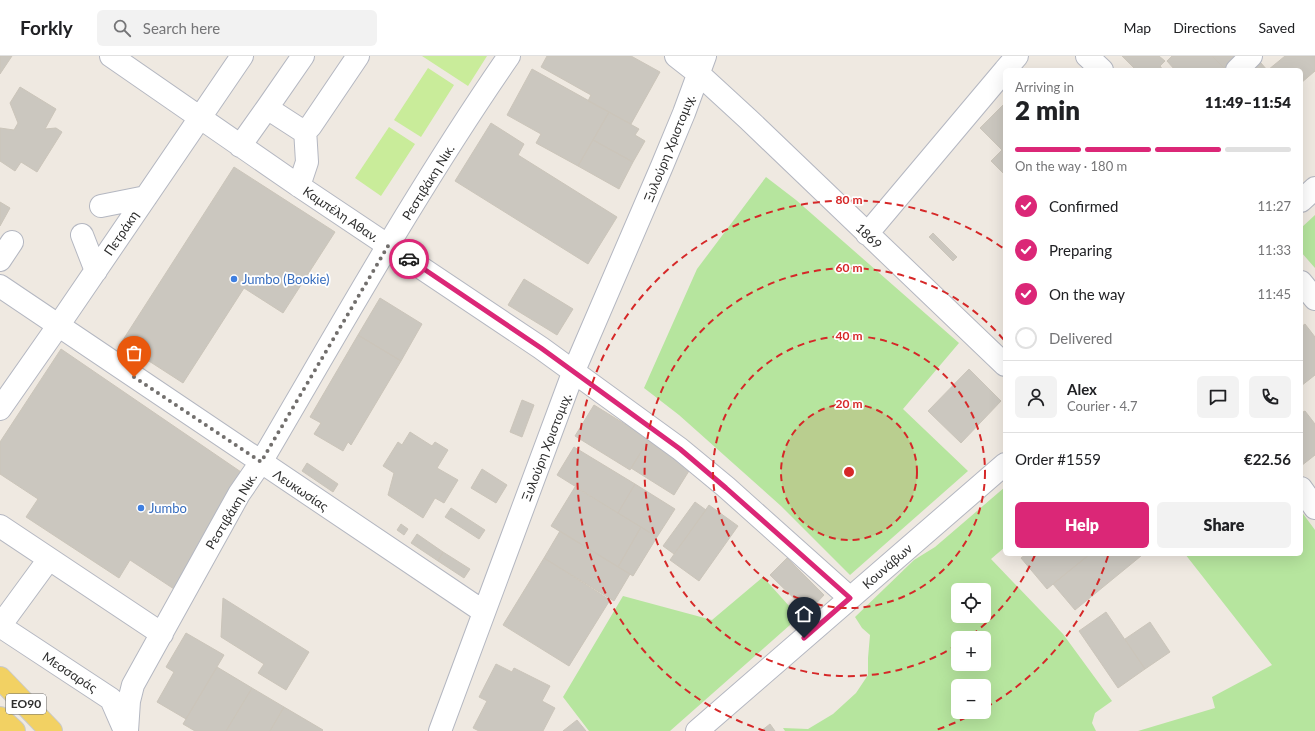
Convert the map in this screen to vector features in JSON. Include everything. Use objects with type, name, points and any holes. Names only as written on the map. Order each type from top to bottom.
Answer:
[{"type":"main road","name":"ΕΟ90","points":[[0,678],[51,731]]},
{"type":"main road","name":"ΕΟ90","points":[[0,718],[14,731]]},
{"type":"street","name":"Καμπέλη Αθαν.","points":[[111,56],[240,146],[541,348],[573,373],[680,449],[703,467],[850,598]]},
{"type":"street","name":"Πετράκη","points":[[0,409],[242,56]]},
{"type":"street","points":[[240,146],[303,56]]},
{"type":"street","points":[[267,108],[301,130],[310,127],[358,56]]},
{"type":"street","name":"Ρεστιβάκη Νικ.","points":[[126,731],[129,701],[133,685],[239,494],[261,462],[388,246],[477,102],[509,56]]},
{"type":"street","name":"1869","points":[[676,56],[702,65],[748,119],[1003,363]]},
{"type":"street","points":[[1007,68],[1017,56]]},
{"type":"street","points":[[1087,56],[1100,68]]},
{"type":"street","points":[[1239,68],[1251,56]]},
{"type":"street","name":"Ξυλούρη Χριστομιχ.","points":[[440,731],[573,373],[668,152],[702,65]]},
{"type":"street","points":[[867,234],[1003,72]]},
{"type":"street","points":[[299,186],[307,162],[305,129]]},
{"type":"street","points":[[1303,199],[1315,188]]},
{"type":"street","points":[[101,206],[146,197]]},
{"type":"street","points":[[82,235],[96,271]]},
{"type":"street","points":[[0,260],[12,242]]},
{"type":"street","name":"Λευκωσίας","points":[[0,286],[484,612]]},
{"type":"street","name":"Κουνάβων","points":[[698,731],[1003,466]]},
{"type":"street","points":[[1303,491],[1315,508]]},
{"type":"street","points":[[0,526],[162,634]]},
{"type":"street","points":[[0,626],[49,559]]},
{"type":"street","name":"Μεσσαράς","points":[[0,626],[111,699],[126,731]]},
{"type":"green space","points":[[422,56],[487,56],[468,86]]},
{"type":"green space","points":[[428,68],[454,85],[421,137],[394,120]]},
{"type":"green space","points":[[389,127],[415,144],[381,196],[355,178]]},
{"type":"green space","points":[[766,177],[796,200],[959,343],[903,409],[968,471],[850,575],[781,506],[679,415],[644,388],[697,269]]},
{"type":"green space","points":[[1315,215],[1315,268],[1303,254],[1303,226]]},
{"type":"green space","points":[[1003,489],[1003,549],[991,559],[1063,634],[1112,701],[1095,713],[1092,723],[1096,731],[785,731],[783,728],[808,729],[833,714],[856,693],[868,675],[870,635],[862,628],[855,617],[914,560],[935,547]]},
{"type":"green space","points":[[1303,514],[1315,530],[1315,731],[1138,731],[1215,708],[1212,697],[1272,665],[1187,556],[1303,556]]},
{"type":"green space","points":[[763,577],[799,617],[670,731],[589,731],[563,697],[623,596],[712,620]]},
{"type":"building","points":[[0,56],[12,56],[0,74]]},
{"type":"building","points":[[547,56],[631,56],[660,72],[631,124],[588,101],[591,95],[541,67]]},
{"type":"building","points":[[1122,56],[1159,56],[1165,61],[1160,66],[1162,68],[1134,68]]},
{"type":"building","points":[[1172,56],[1212,56],[1224,68],[1173,68],[1167,61]]},
{"type":"building","points":[[1212,56],[1237,56],[1224,68]]},
{"type":"building","points":[[1285,56],[1315,56],[1315,71],[1303,81],[1303,68],[1270,68]]},
{"type":"building","points":[[1261,63],[1265,68],[1255,68]]},
{"type":"building","points":[[532,69],[609,112],[578,166],[536,143],[541,134],[507,115]]},
{"type":"building","points":[[20,87],[56,109],[45,129],[56,128],[62,132],[37,172],[21,162],[15,171],[0,161],[0,128],[14,130],[18,123],[10,103]]},
{"type":"building","points":[[1003,105],[1003,173],[991,161],[1002,150],[980,128]]},
{"type":"building","points":[[609,112],[639,129],[635,135],[645,141],[633,162],[593,140]]},
{"type":"building","points":[[491,123],[524,144],[518,155],[617,217],[588,264],[455,181]]},
{"type":"building","points":[[593,140],[633,162],[619,189],[578,166]]},
{"type":"building","name":"Jumbo (Bookie)","points":[[234,167],[335,232],[283,313],[244,288],[183,383],[121,343]]},
{"type":"building","points":[[0,202],[10,208],[0,226]]},
{"type":"building","points":[[933,233],[957,257],[953,261],[929,237]]},
{"type":"building","points":[[524,279],[573,309],[557,335],[508,305]]},
{"type":"building","points":[[380,298],[422,324],[401,361],[358,335]]},
{"type":"building","points":[[1305,324],[1315,337],[1315,375],[1303,384],[1303,326]]},
{"type":"building","points":[[358,335],[401,361],[351,445],[348,442],[343,451],[314,434],[321,423],[310,417]]},
{"type":"building","points":[[61,349],[241,472],[174,589],[130,560],[119,578],[26,517],[38,499],[0,474],[0,442]]},
{"type":"building","points":[[969,369],[1001,401],[961,443],[928,411]]},
{"type":"building","points":[[522,400],[534,405],[522,437],[510,432]]},
{"type":"building","points":[[594,405],[649,439],[630,470],[575,436]]},
{"type":"building","points":[[1305,411],[1315,424],[1315,455],[1303,464],[1303,412]]},
{"type":"building","points":[[410,432],[432,446],[435,442],[448,450],[437,468],[458,480],[444,503],[435,498],[423,518],[388,495],[394,473],[383,466],[398,442],[402,445]]},
{"type":"building","points":[[649,439],[692,466],[674,495],[631,468]]},
{"type":"building","points":[[574,447],[635,484],[618,513],[557,475]]},
{"type":"building","points":[[307,463],[338,484],[333,492],[302,471]]},
{"type":"building","points":[[482,469],[507,485],[496,503],[471,488]]},
{"type":"building","points":[[635,484],[675,509],[657,537],[618,513]]},
{"type":"building","points":[[575,487],[641,527],[618,567],[551,526]]},
{"type":"building","points":[[695,502],[706,510],[674,554],[663,546]]},
{"type":"building","points":[[709,505],[738,526],[699,581],[670,560]]},
{"type":"building","points":[[451,508],[485,530],[479,539],[445,517]]},
{"type":"building","points":[[401,524],[408,529],[404,535],[397,530]]},
{"type":"building","points":[[641,527],[657,537],[633,576],[618,567]]},
{"type":"building","points":[[560,531],[630,574],[614,601],[544,558]]},
{"type":"building","points":[[417,534],[443,552],[438,561],[411,543]]},
{"type":"building","points":[[443,552],[470,569],[464,578],[438,561]]},
{"type":"building","points":[[1024,556],[1088,556],[1047,589],[1021,558]]},
{"type":"building","points":[[1088,556],[1141,556],[1075,610],[1053,584]]},
{"type":"building","points":[[544,558],[610,600],[569,666],[503,625]]},
{"type":"building","points":[[787,558],[824,595],[808,612],[770,575]]},
{"type":"building","points":[[223,598],[309,652],[286,690],[258,673],[264,664],[221,637]]},
{"type":"building","points":[[1106,612],[1145,669],[1118,688],[1079,631]]},
{"type":"building","points":[[1150,622],[1170,652],[1145,669],[1125,639]]},
{"type":"building","points":[[186,633],[224,655],[186,719],[157,702],[174,672],[166,667]]},
{"type":"building","points":[[496,664],[512,672],[514,668],[550,686],[542,701],[555,708],[543,731],[479,731],[473,728],[487,701],[479,697]]},
{"type":"building","points":[[217,667],[252,688],[226,731],[195,731],[183,724]]},
{"type":"building","points":[[252,688],[284,707],[270,731],[226,731]]},
{"type":"building","points":[[284,707],[323,730],[270,731]]},
{"type":"building","points":[[577,720],[586,731],[563,731]]},
{"type":"building","points":[[770,724],[775,731],[761,731]]},
{"type":"way so far","points":[[134,377],[261,462],[388,246],[409,259]]},
{"type":"place","name":"Jumbo (Bookie)","points":[[234,279]]},
{"type":"place","name":"Jumbo","points":[[141,508]]},
{"type":"route","points":[[409,259],[541,348],[573,373],[680,449],[703,467],[850,598],[804,638]]}]
